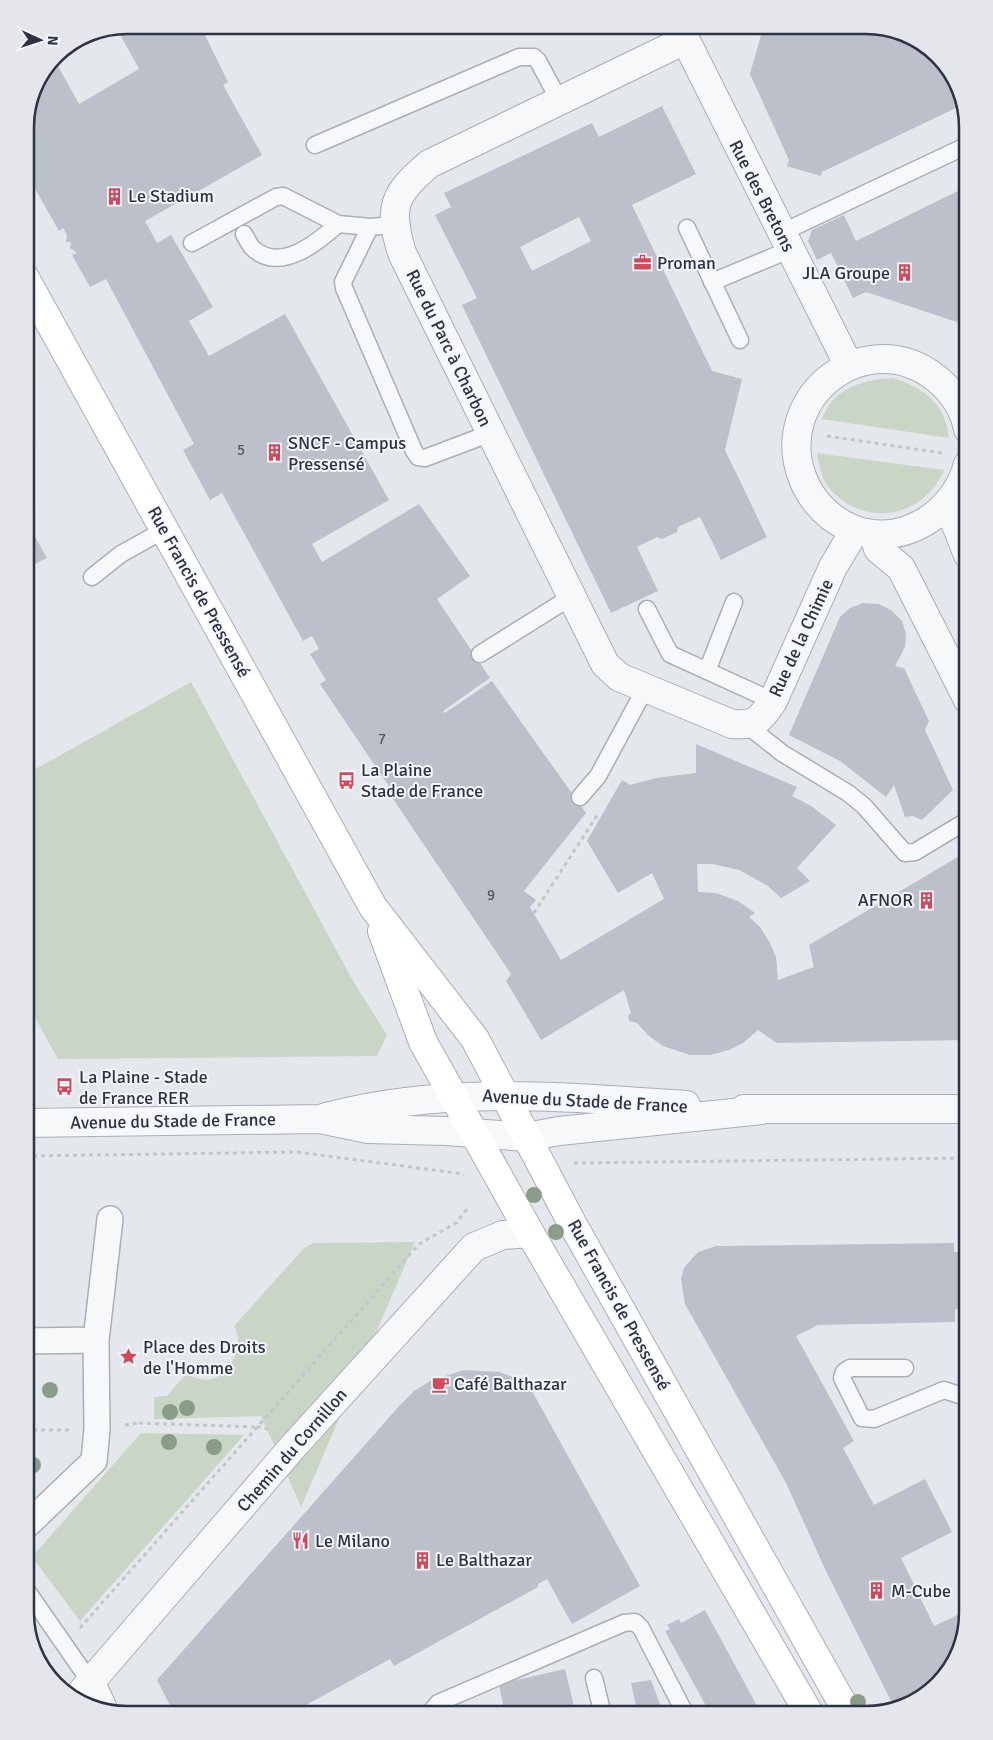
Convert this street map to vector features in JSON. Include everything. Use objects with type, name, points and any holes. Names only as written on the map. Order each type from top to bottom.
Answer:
[{"type":"main road","name":"Rue Francis de Pressensé","points":[[34,294],[373,906],[475,1039],[572,1222],[844,1706]]},
{"type":"main road","name":"Rue Francis de Pressensé","points":[[373,906],[423,1042],[530,1233],[805,1706]]},
{"type":"street","name":"Rue du Parc à Charbon","points":[[678,34],[559,100],[429,164],[408,182],[382,226],[402,253],[605,664],[618,677],[740,725]]},
{"type":"street","name":"Rue des Bretons","points":[[683,34],[848,366]]},
{"type":"street","points":[[959,398],[930,372],[911,363],[890,359],[869,360],[848,366],[824,382],[806,405],[796,432],[797,463],[808,492],[828,515],[864,532],[878,549],[901,568],[959,682]]},
{"type":"street","points":[[864,532],[903,532],[931,520],[952,500],[959,488]]},
{"type":"street","points":[[952,500],[954,520],[959,532]]},
{"type":"street","name":"Rue de la Chimie","points":[[740,725],[761,718],[773,701],[834,567],[864,532]]},
{"type":"street","name":"Avenue du Stade de France","points":[[320,1119],[369,1106],[453,1096],[504,1094],[762,1110],[959,1109]]},
{"type":"street","name":"Avenue du Stade de France","points":[[34,1124],[320,1119],[368,1129],[527,1137],[559,1131],[762,1110]]},
{"type":"street","points":[[34,1518],[94,1461],[96,1340],[110,1219]]},
{"type":"street","name":"Chemin du Cornillon","points":[[83,1691],[291,1449],[474,1247],[503,1235],[530,1233]]},
{"type":"street","points":[[34,1341],[96,1340]]},
{"type":"street","points":[[83,1691],[92,1699]]},
{"type":"lane","points":[[315,145],[519,56],[534,57],[538,61],[559,100]]},
{"type":"lane","points":[[712,282],[785,241],[959,151]]},
{"type":"lane","points":[[192,243],[276,197],[288,197],[338,224],[382,226]]},
{"type":"lane","points":[[244,234],[254,249],[276,258],[289,256],[321,239],[338,224]]},
{"type":"lane","points":[[382,226],[343,282],[414,452],[418,457],[425,458],[491,433]]},
{"type":"lane","points":[[687,228],[740,340]]},
{"type":"lane","points":[[92,577],[121,554],[164,530]]},
{"type":"lane","points":[[480,654],[572,597]]},
{"type":"lane","points":[[707,671],[734,602]]},
{"type":"lane","points":[[647,609],[670,654],[773,701]]},
{"type":"lane","points":[[580,797],[598,776],[645,689]]},
{"type":"lane","points":[[740,725],[848,793],[864,806],[905,853],[915,852],[959,825]]},
{"type":"lane","points":[[905,1368],[850,1368],[844,1372],[842,1378],[862,1418],[874,1418],[944,1390],[959,1395]]},
{"type":"lane","points":[[34,1601],[66,1646],[83,1691]]},
{"type":"lane","points":[[434,1706],[624,1623],[635,1622],[641,1628],[681,1706]]},
{"type":"lane","points":[[594,1678],[601,1706]]},
{"type":"path","points":[[826,436],[959,459]]},
{"type":"path","points":[[66,1646],[256,1426],[420,1244],[456,1223],[467,1209]]},
{"type":"path","points":[[139,1423],[256,1426]]},
{"type":"path","points":[[34,1430],[72,1430]]},
{"type":"green space","points":[[893,378],[915,387],[931,399],[943,415],[949,438],[822,419],[834,399],[850,387],[860,383]]},
{"type":"green space","points":[[817,453],[944,470],[935,486],[923,499],[908,508],[892,512],[875,513],[859,509],[843,501],[829,488],[822,476]]},
{"type":"green space","points":[[191,682],[353,981],[387,1035],[377,1056],[58,1059],[34,1016],[34,770]]},
{"type":"green space","points":[[415,1242],[301,1507],[261,1416],[154,1419],[154,1397],[167,1396],[186,1374],[199,1379],[209,1380],[220,1376],[226,1370],[235,1356],[237,1348],[238,1340],[234,1326],[304,1248],[314,1243]]},
{"type":"green space","points":[[141,1433],[244,1435],[80,1621],[34,1560],[34,1555]]},
{"type":"building","points":[[120,34],[204,34],[228,82],[223,85],[262,155],[145,221],[157,243],[171,235],[213,307],[189,321],[209,356],[285,314],[389,500],[312,544],[322,562],[419,504],[470,576],[437,599],[490,678],[443,711],[445,713],[492,681],[586,813],[524,891],[536,900],[530,907],[561,960],[664,899],[652,873],[618,893],[587,841],[622,780],[630,785],[656,778],[696,773],[696,744],[797,787],[792,796],[811,806],[836,825],[797,868],[810,881],[781,898],[768,886],[739,870],[712,864],[697,864],[698,892],[716,893],[738,901],[755,913],[749,917],[760,927],[770,943],[776,957],[778,980],[814,967],[809,945],[959,856],[959,1040],[777,1043],[758,1030],[743,1043],[729,1050],[710,1055],[690,1055],[663,1046],[649,1036],[637,1023],[629,1021],[628,1016],[631,1013],[624,990],[541,1040],[506,981],[511,974],[387,790],[390,788],[320,684],[326,680],[310,654],[319,649],[312,636],[303,641],[222,493],[210,500],[183,450],[194,444],[106,279],[90,287],[72,255],[77,253],[70,248],[71,242],[66,242],[67,235],[63,228],[59,231],[34,187],[34,120],[37,102],[43,85],[57,65],[79,104],[139,69]]},
{"type":"building","points":[[761,34],[873,34],[908,43],[928,57],[950,85],[957,108],[822,172],[821,176],[787,166],[789,160],[750,74]]},
{"type":"building","points":[[662,106],[696,174],[632,205],[712,371],[742,379],[725,450],[767,537],[721,560],[700,517],[678,527],[677,532],[662,539],[657,537],[637,547],[658,591],[611,613],[462,305],[477,298],[435,215],[451,207],[444,193],[592,123],[599,137]],"holes":[[[579,217],[591,241],[532,271],[520,247]]]},
{"type":"building","name":"JLA Groupe","points":[[959,190],[959,323],[866,292],[853,298],[831,253],[817,260],[808,241],[812,230],[844,215],[856,241]]},
{"type":"building","points":[[34,535],[47,558],[34,564]]},
{"type":"building","points":[[863,603],[879,604],[892,611],[902,621],[906,634],[905,647],[895,666],[904,668],[929,721],[925,730],[953,790],[922,820],[913,816],[905,817],[894,785],[886,797],[840,761],[789,735],[840,617],[850,608]]},
{"type":"building","points":[[954,1243],[954,1252],[959,1252],[959,1309],[955,1309],[955,1322],[818,1325],[796,1336],[854,1441],[843,1448],[874,1505],[925,1479],[952,1532],[901,1558],[934,1626],[959,1614],[956,1638],[947,1660],[928,1683],[908,1697],[892,1702],[826,1571],[786,1483],[685,1304],[681,1279],[684,1268],[698,1252],[716,1246]]},
{"type":"building","name":"Le Balthazar","points":[[464,1370],[499,1372],[527,1382],[640,1586],[572,1624],[547,1579],[538,1584],[538,1587],[394,1666],[390,1659],[304,1706],[170,1706],[157,1680],[401,1404],[414,1391],[430,1381]]},
{"type":"building","points":[[705,1610],[757,1706],[706,1706],[665,1631],[670,1629],[667,1625],[679,1619],[681,1623]]},
{"type":"building","points":[[565,1669],[574,1706],[503,1706],[499,1684]]},
{"type":"building","points":[[651,1680],[661,1706],[636,1706],[631,1683]]},
{"type":"place","name":"Le Stadium","points":[[114,196]]},
{"type":"place","name":"Proman","points":[[643,263]]},
{"type":"place","name":"JLA Groupe","points":[[904,273]]},
{"type":"place","name":"SNCF - Campus Pressensé","points":[[274,453]]},
{"type":"place","name":"La Plaine Stade de France","points":[[347,780]]},
{"type":"place","name":"AFNOR","points":[[927,900]]},
{"type":"place","name":"La Plaine - Stade de France RER","points":[[65,1087]]},
{"type":"place","name":"Place des Droits de l'Homme","points":[[129,1357]]},
{"type":"place","name":"Café Balthazar","points":[[440,1384]]},
{"type":"place","name":"Le Milano","points":[[301,1541]]},
{"type":"place","name":"Le Balthazar","points":[[422,1560]]},
{"type":"place","name":"M-Cube","points":[[877,1591]]}]
